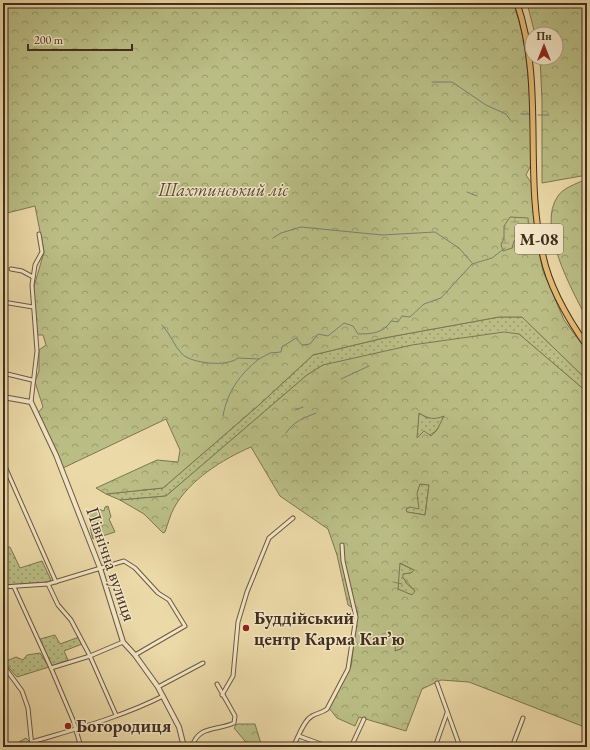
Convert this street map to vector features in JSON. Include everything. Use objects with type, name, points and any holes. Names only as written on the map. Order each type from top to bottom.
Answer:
[{"type":"highway","name":"М-08","points":[[517,3],[523,21],[530,63],[536,213],[541,249],[550,280],[560,302],[587,346]]},
{"type":"street","name":"Північна вулиця","points":[[38,234],[42,252],[35,265],[33,277],[36,356],[32,380],[31,402],[56,455],[100,568],[123,642],[135,655],[158,687],[179,727],[184,747]]},
{"type":"street","points":[[11,269],[22,271],[33,277]]},
{"type":"street","points":[[3,302],[33,307]]},
{"type":"street","points":[[3,373],[32,380]]},
{"type":"street","points":[[3,397],[31,402]]},
{"type":"street","points":[[3,462],[56,582]]},
{"type":"street","points":[[222,695],[233,676],[238,622],[247,592],[263,551],[269,538],[293,518]]},
{"type":"street","points":[[293,747],[312,715],[321,714],[326,709],[350,662],[356,613],[343,561],[342,545]]},
{"type":"street","points":[[3,581],[4,587],[48,584],[118,561],[124,561],[130,564],[158,594],[169,600],[185,626],[135,655]]},
{"type":"street","points":[[48,584],[58,605],[71,620],[90,656],[116,715]]},
{"type":"street","points":[[14,587],[73,720],[74,729],[81,747]]},
{"type":"street","points":[[51,668],[90,656],[123,642]]},
{"type":"street","points":[[158,687],[203,662]]},
{"type":"street","points":[[3,665],[22,691],[28,708],[32,747]]},
{"type":"street","points":[[437,683],[460,747]]},
{"type":"street","points":[[192,747],[196,738],[201,732],[214,727],[234,723],[235,716],[217,684]]},
{"type":"street","points":[[32,742],[116,715],[150,703],[163,696]]},
{"type":"street","points":[[435,747],[447,713]]},
{"type":"street","points":[[512,747],[523,718]]},
{"type":"street","points":[[351,747],[364,719]]},
{"type":"street","points":[[299,736],[329,747]]},
{"type":"green space","name":"Шахтинський ліс","points":[[3,3],[513,3],[523,40],[524,66],[526,66],[530,103],[532,163],[526,175],[532,184],[535,234],[543,271],[564,320],[587,351],[587,380],[522,317],[499,317],[384,338],[313,355],[259,405],[163,488],[106,494],[96,488],[157,460],[178,462],[180,450],[166,419],[63,468],[38,413],[43,407],[35,382],[39,371],[39,350],[46,345],[43,335],[37,335],[33,290],[44,252],[35,206],[3,214],[3,180],[5,179],[3,176]]},
{"type":"green space","points":[[527,3],[587,3],[587,175],[542,183],[540,66],[564,66],[564,26],[533,26]]},
{"type":"green space","points":[[584,180],[583,237],[587,243],[587,319],[565,275],[554,240],[551,224],[552,209],[560,193],[566,188]]},
{"type":"green space","points":[[510,217],[528,218],[529,234],[514,241],[512,248],[503,251],[501,244],[504,239],[504,226]]},
{"type":"green space","points":[[499,317],[522,317],[587,380],[587,392],[519,334],[323,365],[307,375],[166,496],[120,500],[106,494],[163,488],[259,405],[313,355],[384,338]]},
{"type":"green space","points":[[504,332],[519,334],[587,392],[587,728],[469,682],[441,680],[422,689],[406,731],[359,717],[355,726],[337,718],[329,708],[351,666],[358,611],[348,605],[337,555],[328,529],[280,496],[251,447],[218,464],[188,488],[174,508],[165,532],[163,533],[144,514],[120,500],[166,496],[307,375],[323,365],[412,345]],"holes":[[[419,413],[426,417],[432,418],[444,416],[437,430],[431,436],[424,431],[417,438]],[[420,484],[429,485],[425,515],[407,512],[406,509],[410,507],[419,509],[417,493]],[[400,563],[414,570],[411,573],[403,574],[403,578],[415,591],[412,595],[398,589]],[[396,636],[402,636],[406,640],[401,649],[395,651]]]},
{"type":"green space","points":[[419,413],[427,418],[445,416],[434,432],[416,439]]},
{"type":"green space","points":[[420,484],[429,485],[425,515],[407,512],[406,509],[410,507]]},
{"type":"green space","points":[[108,506],[111,517],[109,519],[115,532],[93,539],[88,511],[96,508],[104,511],[105,507]]},
{"type":"green space","points":[[10,547],[20,568],[42,561],[51,580],[48,582],[6,585],[3,578],[3,548]]},
{"type":"green space","points":[[399,563],[414,570],[411,573],[403,574],[406,583],[416,592],[412,596],[398,589]]},
{"type":"green space","points":[[55,635],[60,644],[79,637],[82,644],[64,651],[68,660],[52,666],[40,639]]},
{"type":"green space","points":[[395,636],[402,636],[406,640],[401,649],[395,651]]},
{"type":"green space","points":[[40,653],[49,667],[17,677],[4,662],[16,657],[23,660],[27,655]]},
{"type":"green space","points":[[237,724],[255,724],[262,747],[250,747],[234,728]]},
{"type":"green space","points":[[26,738],[30,742],[30,747],[10,747]]},
{"type":"waterway","points":[[432,82],[452,82],[486,105],[506,114],[511,121]]},
{"type":"waterway","points":[[521,114],[529,114]]},
{"type":"waterway","points":[[538,115],[549,115]]},
{"type":"waterway","points":[[467,192],[477,196]]},
{"type":"waterway","points":[[273,238],[281,233],[301,227],[382,235],[435,232],[459,248],[472,263]]},
{"type":"waterway","points":[[162,325],[182,354],[194,360],[210,363],[226,363],[238,358],[259,359],[270,353],[281,352],[282,347],[296,338],[302,345],[310,344],[318,334],[328,336],[344,323],[353,326],[358,334],[377,332],[385,328],[391,321],[398,322],[402,316],[410,317],[424,304],[441,298],[472,264],[492,258],[505,248]]},
{"type":"waterway","points":[[223,416],[225,407],[235,384],[240,377],[259,359]]},
{"type":"waterway","points":[[341,379],[369,366]]},
{"type":"waterway","points":[[295,410],[303,407]]},
{"type":"waterway","points":[[286,433],[303,418],[316,413]]},
{"type":"waterway","points":[[393,582],[402,584]]},
{"type":"place","name":"Буддійський центр Карма Кагʼю","points":[[246,628]]},
{"type":"place","name":"Богородиця","points":[[68,726]]}]
